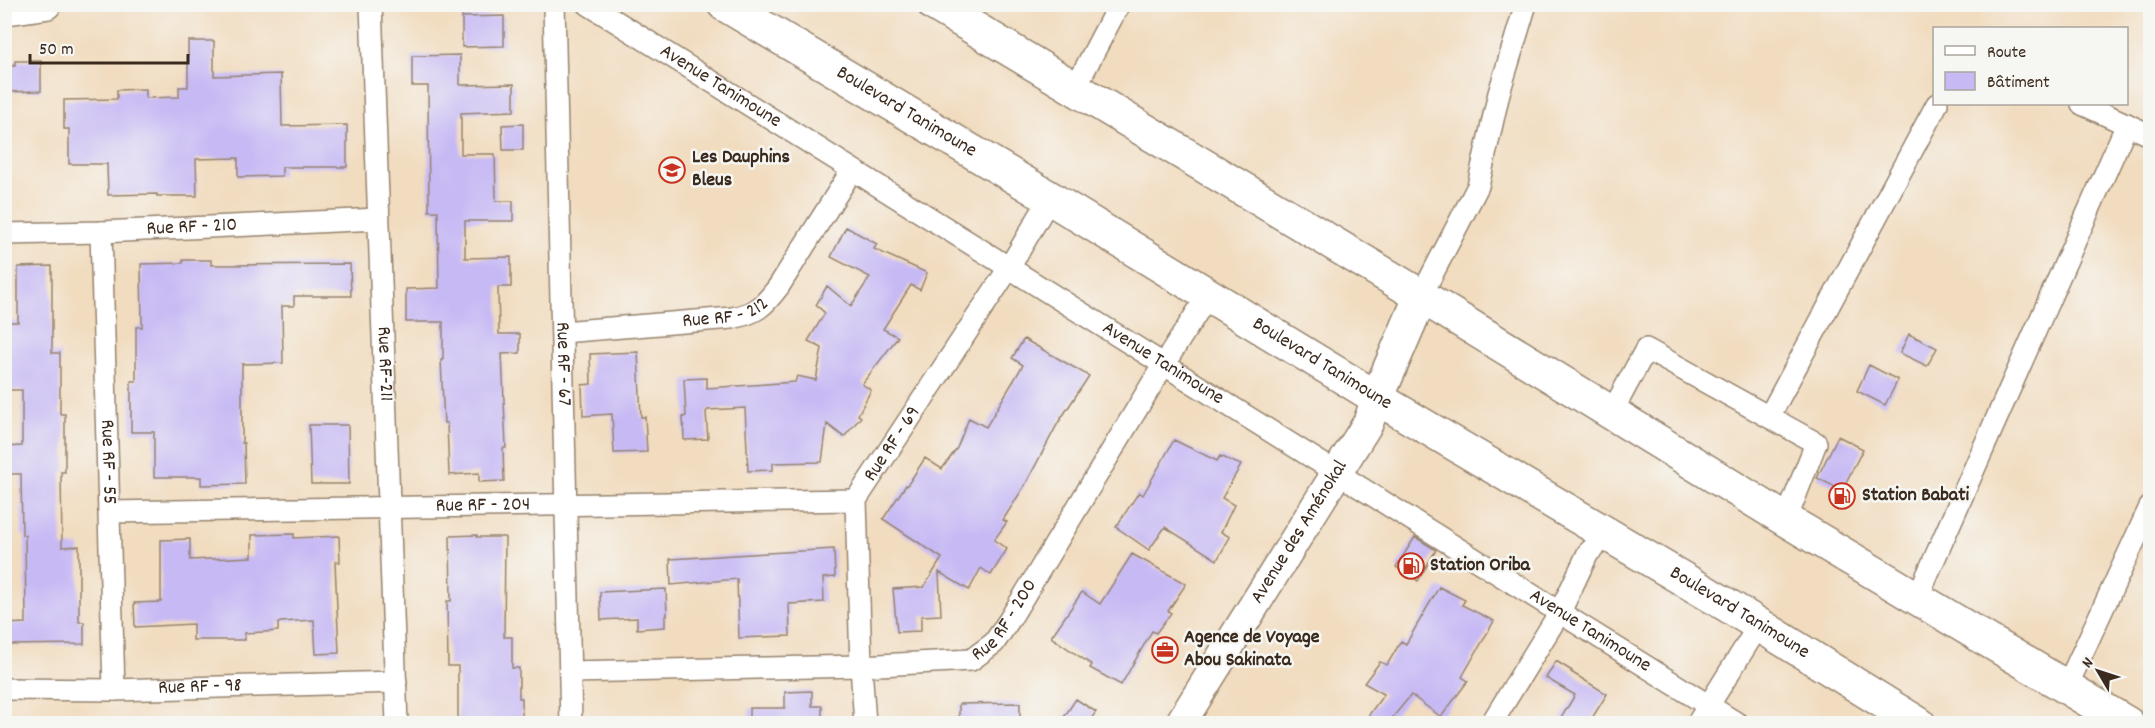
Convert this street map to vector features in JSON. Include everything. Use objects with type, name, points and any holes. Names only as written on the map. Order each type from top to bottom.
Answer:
[{"type":"main road","points":[[4,10],[46,4]]},
{"type":"main road","name":"Boulevard Tanimoune","points":[[724,4],[1050,198],[1377,398],[1759,625],[1907,721]]},
{"type":"main road","points":[[934,4],[1421,296],[1786,520],[2128,723]]},
{"type":"main road","points":[[1377,398],[1421,296]]},
{"type":"main road","name":"Avenue des Aménokal","points":[[1179,723],[1368,423],[1377,398]]},
{"type":"street","name":"Rue RF-211","points":[[371,4],[397,723]]},
{"type":"street","name":"Rue RF - 67","points":[[554,4],[571,723]]},
{"type":"street","name":"Avenue Tanimoune","points":[[588,4],[1738,723]]},
{"type":"street","points":[[1074,90],[1119,4]]},
{"type":"street","points":[[1421,296],[1478,186],[1499,93],[1526,4]]},
{"type":"street","points":[[1769,417],[1937,105]]},
{"type":"street","points":[[2084,105],[2151,135]]},
{"type":"street","points":[[1917,598],[2127,124]]},
{"type":"street","name":"Rue RF - 212","points":[[562,332],[732,318],[751,314],[766,303],[779,286],[852,170]]},
{"type":"street","name":"Rue RF - 69","points":[[865,723],[856,500],[1009,268],[1050,198]]},
{"type":"street","name":"Rue RF - 210","points":[[4,234],[101,232],[378,219]]},
{"type":"street","name":"Rue RF - 55","points":[[101,232],[114,690]]},
{"type":"street","name":"Rue RF - 200","points":[[570,672],[861,666],[971,660],[994,643],[1207,294]]},
{"type":"street","points":[[1612,412],[1646,349],[1816,443],[1786,520]]},
{"type":"street","name":"Rue RF - 204","points":[[109,512],[856,500]]},
{"type":"street","points":[[2067,686],[2151,507]]},
{"type":"street","points":[[1491,723],[1560,612],[1588,553],[1602,540],[1599,529]]},
{"type":"street","points":[[1696,723],[1759,625]]},
{"type":"street","name":"Rue RF - 98","points":[[4,689],[114,690],[396,682]]},
{"type":"building","points":[[504,16],[504,46],[462,47],[462,17]]},
{"type":"building","points":[[188,41],[214,41],[214,76],[281,74],[282,126],[347,125],[347,167],[282,167],[282,176],[238,177],[238,158],[196,159],[197,196],[157,196],[157,194],[108,195],[107,164],[69,164],[69,129],[64,129],[64,100],[117,99],[117,90],[146,89],[146,98],[179,97],[179,87],[188,87]]},
{"type":"building","points":[[460,55],[460,85],[514,84],[514,111],[461,113],[461,154],[495,154],[496,201],[513,201],[513,221],[465,221],[465,258],[511,257],[511,287],[498,287],[499,334],[520,334],[520,353],[502,354],[506,448],[503,448],[504,481],[479,482],[479,473],[449,475],[441,360],[443,360],[443,322],[406,322],[406,289],[439,288],[438,211],[429,211],[428,86],[412,86],[412,56]]},
{"type":"building","points":[[15,61],[41,61],[41,91],[4,92],[4,66],[15,66]]},
{"type":"building","points":[[523,124],[523,150],[503,150],[502,125]]},
{"type":"building","points":[[846,227],[877,244],[874,249],[927,273],[920,290],[911,285],[883,329],[898,337],[862,384],[871,390],[858,415],[861,417],[844,437],[827,424],[822,462],[773,463],[773,470],[748,471],[745,408],[708,410],[706,412],[708,439],[684,440],[683,417],[686,416],[684,379],[707,378],[707,388],[795,382],[797,376],[816,380],[822,348],[808,341],[825,313],[816,305],[827,286],[851,306],[870,277],[831,257]]},
{"type":"building","points":[[183,260],[211,260],[211,265],[350,264],[351,296],[294,296],[294,306],[282,306],[283,363],[242,364],[242,443],[244,443],[245,484],[201,485],[201,477],[154,477],[154,432],[131,432],[131,381],[136,381],[136,327],[142,327],[141,264],[183,263]]},
{"type":"building","points":[[52,266],[52,353],[60,353],[60,414],[65,414],[65,472],[61,472],[62,547],[79,546],[79,622],[84,622],[84,644],[4,645],[4,624],[26,623],[25,535],[22,535],[21,474],[4,474],[4,447],[22,446],[22,390],[4,390],[4,322],[18,322],[18,267]]},
{"type":"building","points":[[1909,334],[1937,348],[1927,366],[1900,353]]},
{"type":"building","points":[[1024,339],[1089,376],[1058,423],[1025,485],[1003,520],[1007,522],[994,540],[1007,549],[991,575],[981,568],[969,590],[939,572],[941,615],[921,616],[921,631],[897,632],[893,589],[924,587],[942,558],[883,519],[925,458],[942,469],[957,448],[969,418],[986,427],[1023,365],[1012,358]]},
{"type":"building","points":[[638,352],[641,417],[645,417],[647,452],[614,453],[612,414],[583,416],[582,385],[591,384],[590,354]]},
{"type":"building","points":[[1869,365],[1898,380],[1885,405],[1857,391]]},
{"type":"building","points":[[309,425],[348,425],[349,484],[311,484]]},
{"type":"building","points":[[1838,436],[1863,449],[1842,490],[1817,478]]},
{"type":"building","points":[[1174,440],[1217,461],[1220,456],[1241,465],[1222,498],[1234,505],[1221,532],[1230,537],[1217,560],[1165,527],[1149,550],[1116,527],[1139,492],[1143,495]]},
{"type":"building","points":[[294,534],[294,538],[339,536],[340,562],[335,562],[339,653],[316,654],[314,620],[281,622],[278,623],[278,631],[245,633],[245,640],[193,640],[193,624],[135,627],[134,603],[161,602],[161,540],[190,539],[190,560],[252,557],[252,535]]},
{"type":"building","points":[[477,535],[477,537],[505,537],[504,637],[512,637],[512,668],[519,668],[522,723],[458,723],[458,666],[448,666],[447,601],[451,601],[450,536]]},
{"type":"building","points":[[1415,537],[1436,550],[1418,581],[1396,567]]},
{"type":"building","points":[[834,549],[835,577],[823,578],[824,602],[789,604],[790,636],[739,638],[737,579],[671,585],[670,559]]},
{"type":"building","points":[[1132,554],[1186,584],[1168,611],[1171,613],[1156,633],[1152,631],[1121,685],[1090,668],[1092,665],[1051,637],[1082,592],[1100,604]]},
{"type":"building","points":[[1439,587],[1465,600],[1462,605],[1494,621],[1462,677],[1468,681],[1441,717],[1411,695],[1388,723],[1363,723],[1384,694],[1364,683],[1380,662],[1387,665],[1401,641],[1406,644]]},
{"type":"building","points":[[666,589],[665,627],[637,629],[637,618],[601,620],[600,592]]},
{"type":"building","points":[[1556,661],[1607,694],[1589,723],[1558,723],[1575,695],[1546,678]]},
{"type":"building","points":[[812,691],[812,706],[822,706],[822,723],[749,723],[749,708],[785,708],[785,692]]},
{"type":"building","points":[[1076,699],[1096,712],[1088,723],[1060,723]]},
{"type":"building","points":[[1020,703],[1020,723],[959,723],[959,704]]},
{"type":"place","name":"Les Dauphins Bleus","points":[[672,170]]},
{"type":"place","name":"Station Babati","points":[[1842,496]]},
{"type":"place","name":"Station Oriba","points":[[1411,566]]},
{"type":"place","name":"Agence de Voyage Abou Sakinata","points":[[1165,650]]}]
